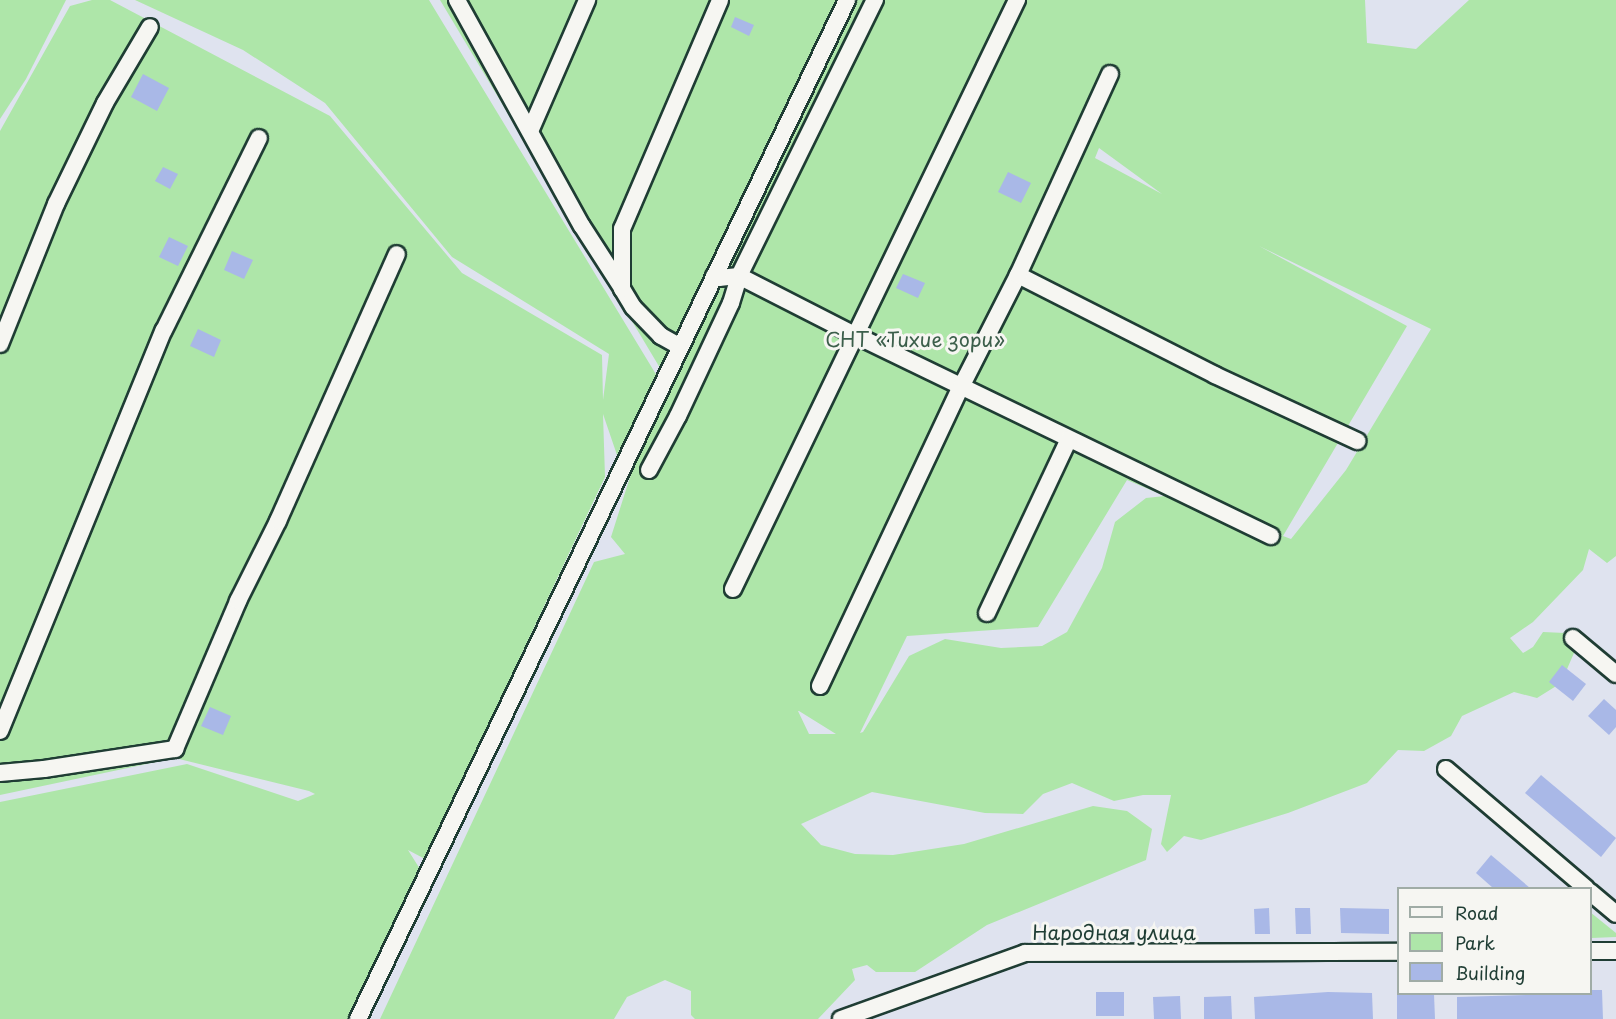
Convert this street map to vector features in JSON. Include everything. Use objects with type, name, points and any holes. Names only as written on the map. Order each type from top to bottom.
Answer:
[{"type":"street","points":[[457,0],[531,129],[582,226],[633,307],[661,336],[679,346]]},
{"type":"street","points":[[531,129],[587,0]]},
{"type":"street","points":[[622,289],[622,229],[720,0]]},
{"type":"street","points":[[358,1019],[847,0]]},
{"type":"street","points":[[649,470],[678,416],[731,303],[739,276],[874,0]]},
{"type":"street","points":[[733,589],[1017,0]]},
{"type":"street","points":[[0,344],[61,194],[105,104],[150,27]]},
{"type":"street","points":[[820,686],[961,387],[1018,275],[1110,74]]},
{"type":"street","points":[[0,730],[164,330],[259,138]]},
{"type":"street","points":[[0,773],[44,769],[175,749],[238,601],[278,520],[397,254]]},
{"type":"street","points":[[1018,275],[1215,375],[1357,441]]},
{"type":"street","points":[[714,276],[719,278],[739,276],[961,387],[1271,536]]},
{"type":"street","points":[[987,613],[1069,439]]},
{"type":"street","points":[[1573,638],[1616,674]]},
{"type":"street","points":[[1446,769],[1585,887]]},
{"type":"street","points":[[1592,894],[1616,914]]},
{"type":"street","points":[[1592,951],[1616,951]]},
{"type":"street","name":"Народная улица","points":[[841,1019],[1025,953],[1397,952]]},
{"type":"green space","points":[[0,0],[66,0],[26,79],[0,119]]},
{"type":"green space","points":[[92,0],[110,0],[330,116],[462,273],[602,355],[603,400],[609,354],[452,257],[325,103],[243,50],[135,0],[429,0],[657,376],[617,455],[603,414],[605,477],[425,859],[408,850],[425,877],[352,1019],[0,1019],[0,802],[187,764],[298,801],[315,794],[175,758],[0,795],[0,131],[70,6]]},
{"type":"green space","name":"СНТ «Тихие зори»","points":[[440,0],[1365,0],[1367,43],[1416,49],[1469,0],[1616,0],[1616,556],[1607,563],[1589,549],[1583,570],[1533,622],[1510,638],[1523,653],[1533,647],[1543,632],[1565,633],[1577,646],[1561,683],[1537,698],[1514,692],[1462,716],[1451,736],[1424,751],[1398,750],[1367,783],[1288,813],[1201,840],[1184,836],[1167,852],[1161,844],[1171,795],[1143,795],[1114,801],[1072,783],[1043,794],[1023,814],[985,813],[872,792],[801,824],[821,845],[855,854],[893,855],[964,844],[1093,806],[1127,811],[1152,829],[1146,860],[987,925],[915,972],[876,972],[867,965],[852,969],[855,980],[818,1019],[695,1019],[691,1015],[691,991],[665,980],[627,997],[614,1019],[380,1019],[594,562],[625,554],[611,537],[663,373]],"holes":[[[1099,148],[1162,194],[1095,158]],[[1259,246],[1431,329],[1346,470],[1291,539],[1283,536],[1407,326]],[[1127,480],[1165,496],[1146,498],[1115,522],[1102,568],[1067,632],[1042,646],[1001,648],[945,639],[909,656],[863,732],[860,733],[907,636],[1038,627]],[[798,711],[836,734],[809,734]]]},
{"type":"green space","points":[[1592,914],[1616,933],[1616,937],[1592,938]]},
{"type":"building","points":[[735,17],[754,25],[749,36],[731,27]]},
{"type":"building","points":[[143,74],[169,88],[157,111],[131,97]]},
{"type":"building","points":[[163,167],[178,174],[170,189],[155,181]]},
{"type":"building","points":[[1008,172],[1031,183],[1021,203],[998,192]]},
{"type":"building","points":[[169,237],[188,246],[178,266],[159,257]]},
{"type":"building","points":[[232,251],[253,260],[244,279],[224,270]]},
{"type":"building","points":[[903,274],[925,283],[918,298],[896,288]]},
{"type":"building","points":[[198,329],[221,340],[214,357],[190,346]]},
{"type":"building","points":[[1562,665],[1586,684],[1573,701],[1549,682]]},
{"type":"building","points":[[1604,699],[1616,710],[1616,727],[1609,735],[1588,716]]},
{"type":"building","points":[[210,707],[231,716],[223,735],[201,726]]},
{"type":"building","points":[[1541,775],[1616,838],[1601,857],[1525,793]]},
{"type":"building","points":[[1491,855],[1529,887],[1492,887],[1476,873]]},
{"type":"building","points":[[1269,908],[1270,934],[1255,934],[1254,909]]},
{"type":"building","points":[[1295,908],[1310,908],[1311,934],[1296,934]]},
{"type":"building","points":[[1340,908],[1389,909],[1389,934],[1341,933]]},
{"type":"building","points":[[1592,990],[1602,990],[1603,1019],[1457,1019],[1457,997],[1592,995]]},
{"type":"building","points":[[1096,992],[1124,992],[1124,1016],[1096,1016]]},
{"type":"building","points":[[1328,992],[1372,993],[1373,1019],[1255,1019],[1254,997]]},
{"type":"building","points":[[1397,995],[1434,995],[1435,1019],[1397,1019]]},
{"type":"building","points":[[1180,996],[1181,1019],[1154,1019],[1153,997]]},
{"type":"building","points":[[1231,996],[1232,1019],[1204,1019],[1204,997]]}]
